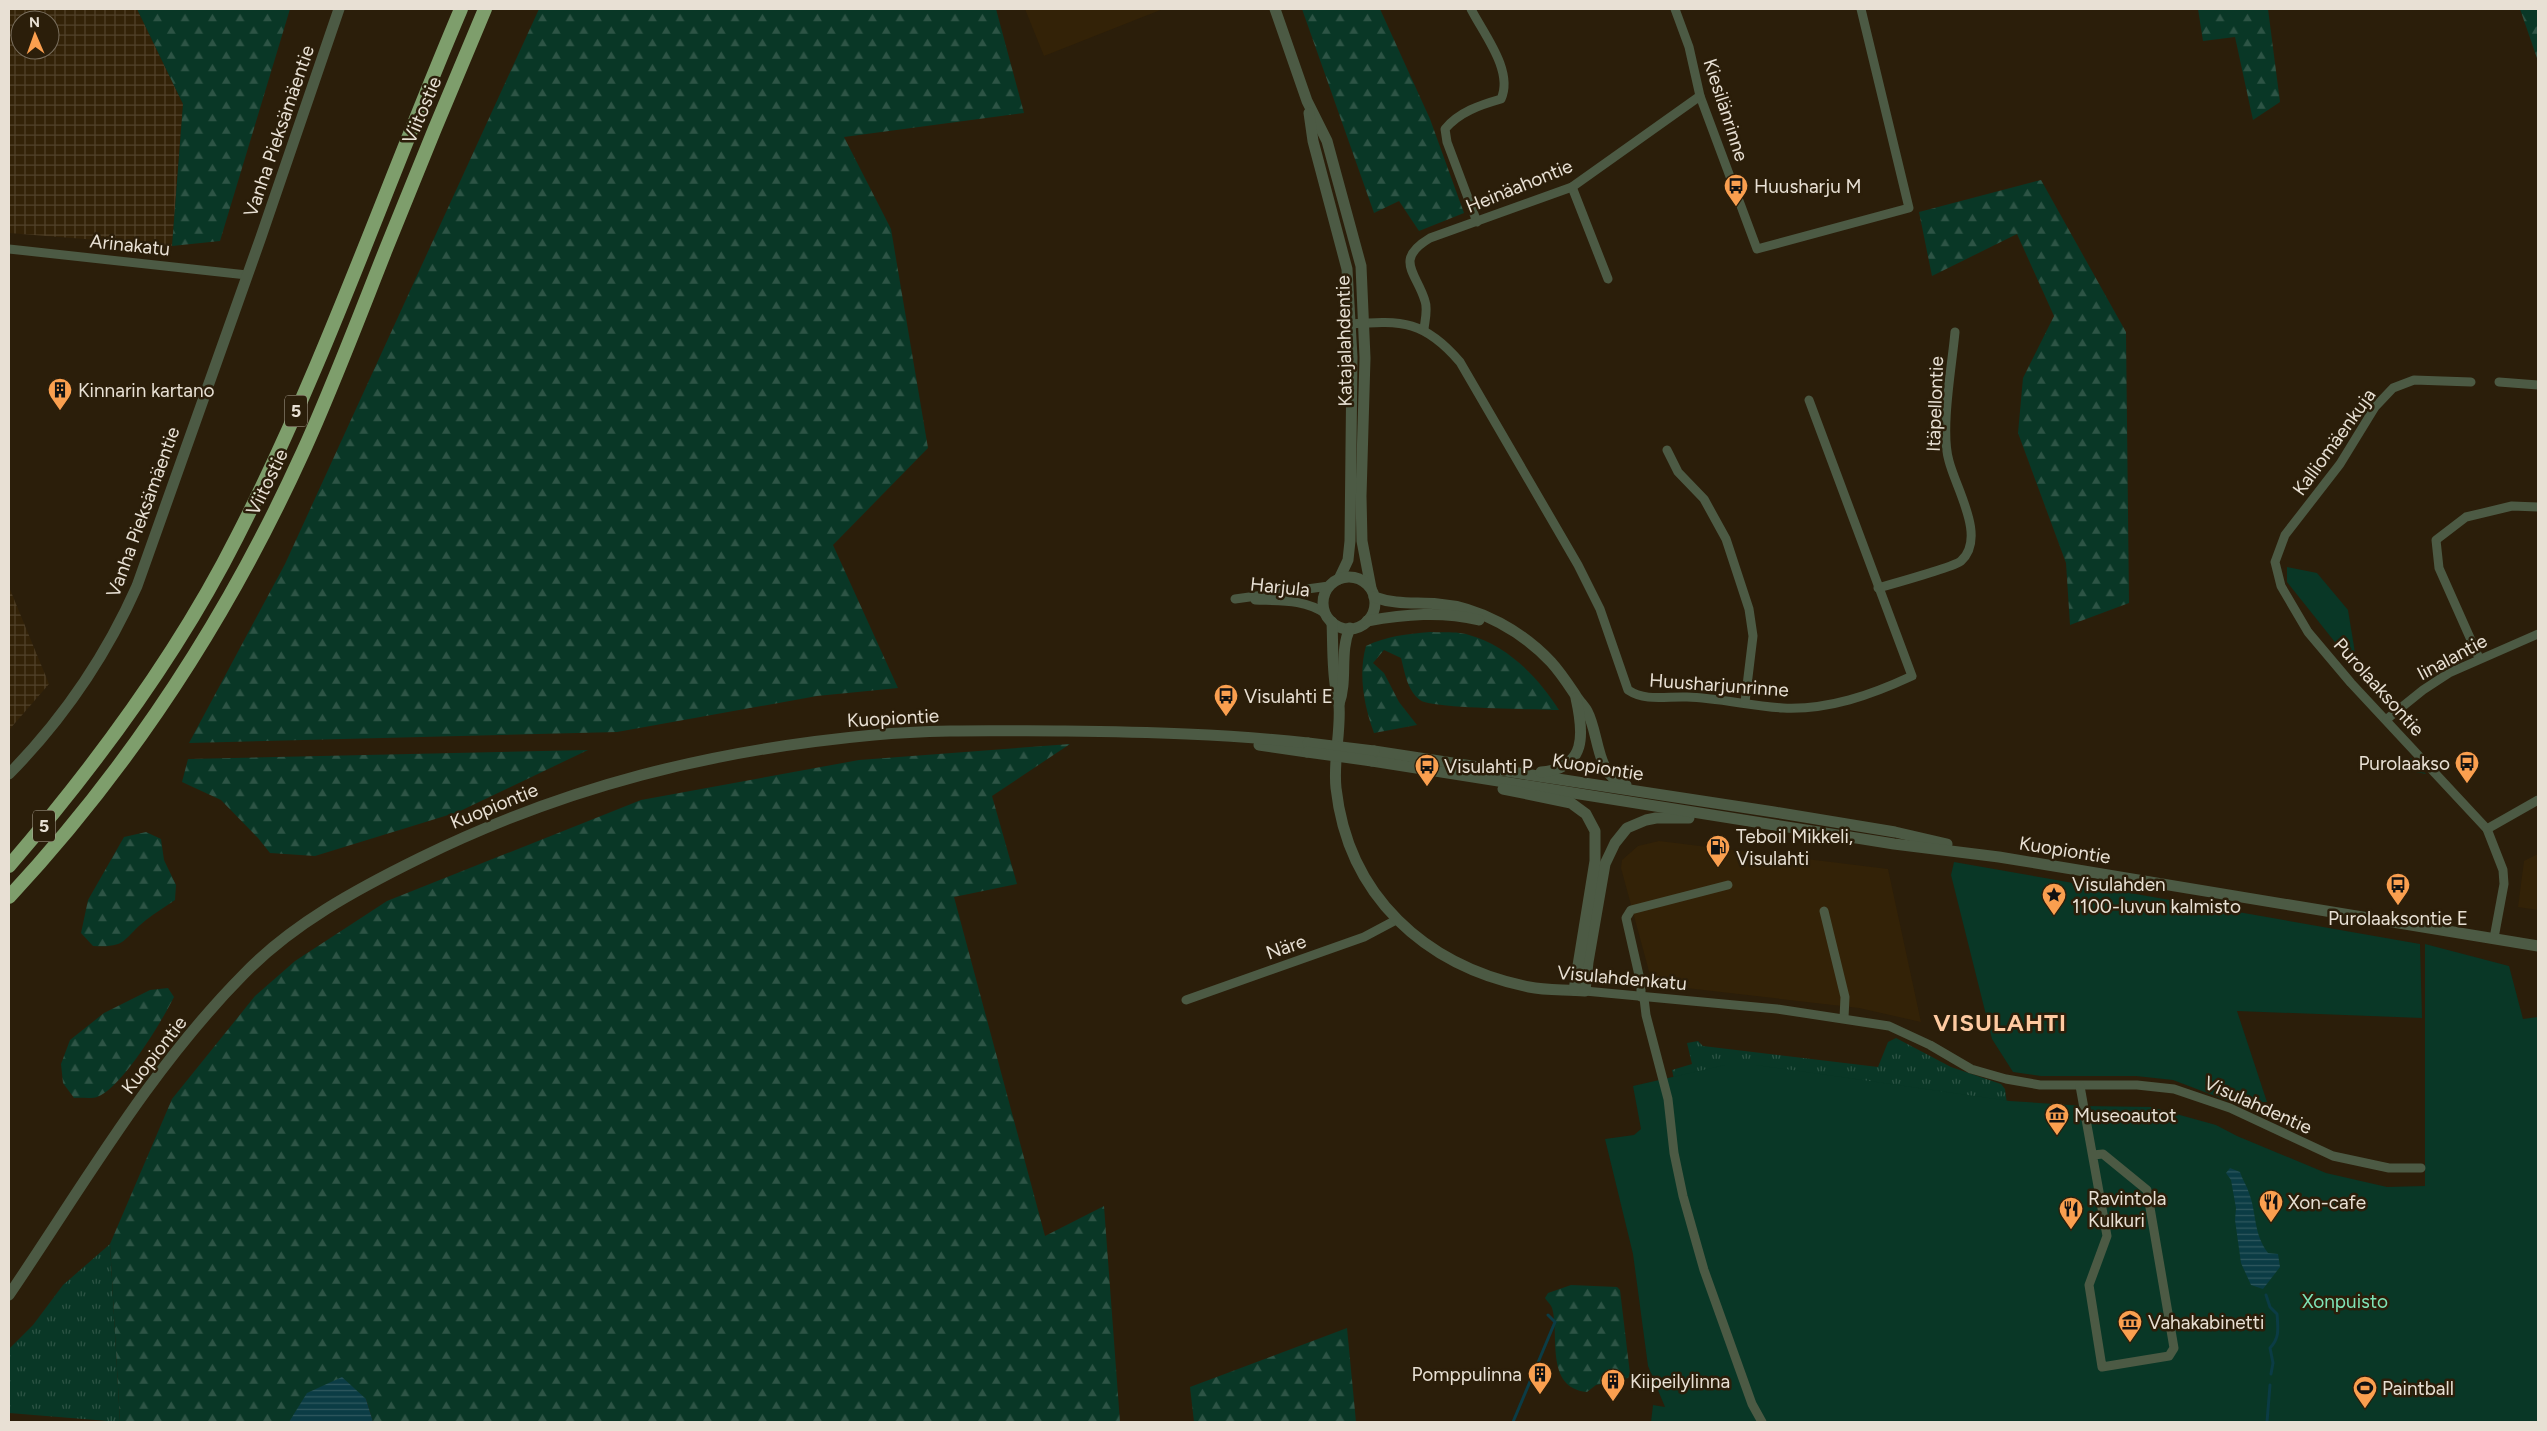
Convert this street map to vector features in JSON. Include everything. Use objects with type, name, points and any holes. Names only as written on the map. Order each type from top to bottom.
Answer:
[{"type":"highway","name":"Viitostie","points":[[9,866],[116,734],[207,592],[237,538],[311,377],[461,9]]},
{"type":"highway","name":"Viitostie","points":[[9,897],[44,859],[102,788],[172,690],[211,628],[255,548],[318,417],[484,9]]},
{"type":"highway","points":[[9,907],[44,859]]},
{"type":"street","name":"Vanha Pieksämäentie","points":[[9,774],[33,750],[76,694],[121,622],[142,573],[339,9]]},
{"type":"street","name":"Katajalahdentie","points":[[1275,9],[1307,101],[1327,141],[1361,266],[1364,323],[1362,541],[1372,592]]},
{"type":"street","points":[[1471,9],[1498,60],[1503,73],[1505,90],[1501,99],[1483,104],[1454,118],[1445,129],[1447,142],[1477,222]]},
{"type":"street","name":"Kiesilänrinne","points":[[1675,9],[1689,47],[1700,96],[1757,249],[1909,208],[1861,9]]},
{"type":"street","name":"Heinäahontie","points":[[1424,329],[1426,302],[1411,272],[1410,259],[1416,246],[1430,238],[1572,187],[1700,96]]},
{"type":"street","name":"Katajalahdentie","points":[[1307,101],[1314,141],[1347,268],[1351,324],[1350,541],[1348,560],[1339,579]]},
{"type":"street","points":[[1572,187],[1608,278]]},
{"type":"street","name":"Arinakatu","points":[[9,249],[247,275]]},
{"type":"street","name":"Huusharjunrinne","points":[[1351,324],[1406,324],[1424,329],[1447,347],[1460,362],[1578,566],[1600,609],[1628,690],[1642,697],[1687,697],[1745,702],[1783,708],[1827,706],[1872,695],[1912,676],[1809,400]]},
{"type":"street","name":"Itäpellontie","points":[[1878,588],[1961,562],[1972,546],[1973,531],[1948,460],[1946,439],[1955,332]]},
{"type":"street","name":"Kalliomäenkuja","points":[[2281,586],[2275,562],[2285,535],[2340,464],[2375,407],[2393,388],[2414,380],[2471,382]]},
{"type":"street","points":[[2499,382],[2538,385]]},
{"type":"street","points":[[1667,450],[1678,472],[1704,499],[1726,539],[1749,609],[1752,636],[1745,702]]},
{"type":"street","points":[[2479,658],[2439,568],[2436,540],[2466,517],[2512,506],[2538,507]]},
{"type":"street","points":[[1500,625],[1464,616],[1430,614],[1396,616],[1367,621],[1350,628],[1341,627],[1329,618],[1323,604],[1324,594],[1329,586],[1339,579],[1351,576],[1362,580],[1372,592],[1388,602],[1438,604],[1463,608],[1500,625],[1514,632],[1539,650],[1562,674],[1586,710],[1602,762],[1612,777],[1623,784],[1667,796]]},
{"type":"street","name":"Harjula","points":[[1329,586],[1235,599],[1303,602],[1315,606],[1329,618]]},
{"type":"street","name":"Purolaaksontie","points":[[2281,586],[2308,632],[2351,683],[2387,719],[2487,828],[2503,870],[2504,884],[2494,938]]},
{"type":"street","points":[[1367,621],[1372,614],[1372,592]]},
{"type":"street","name":"Visulahdenkatu","points":[[1329,618],[1339,704],[1336,786],[1342,819],[1356,861],[1372,890],[1396,920],[1431,948],[1456,964],[1483,975],[1530,987],[1777,1009],[1889,1026],[1930,1045],[1954,1060],[1992,1075],[2040,1085],[2080,1086]]},
{"type":"street","name":"Visulahdenkatu","points":[[1339,704],[1344,691],[1345,639],[1350,628]]},
{"type":"street","name":"Iinalantie","points":[[2387,719],[2422,690],[2479,658],[2538,634]]},
{"type":"street","points":[[1469,765],[1542,772],[1564,767],[1577,752],[1580,743],[1582,730],[1576,696]]},
{"type":"street","name":"Kuopiontie","points":[[9,1295],[85,1178],[169,1060],[244,974],[304,923],[388,873],[475,830],[584,790],[700,759],[789,744],[878,735],[994,731],[1188,735],[1469,765],[1895,832],[1999,857]]},
{"type":"street","name":"Kuopiontie","points":[[1373,756],[1464,776],[1894,844],[1999,857],[2538,946]]},
{"type":"street","points":[[1464,776],[1518,794],[1570,803],[1586,814],[1591,822],[1596,839],[1596,855],[1580,990]]},
{"type":"street","points":[[2487,828],[2538,800]]},
{"type":"street","points":[[1580,990],[1588,962],[1605,864],[1615,843],[1627,828],[1656,818],[1760,822]]},
{"type":"street","points":[[1728,885],[1631,910],[1626,918],[1646,1015],[1668,1099],[1674,1153],[1696,1243],[1752,1404],[1762,1422]]},
{"type":"street","points":[[1824,911],[1845,997],[1844,1018]]},
{"type":"street","name":"Näre","points":[[1186,1000],[1364,937],[1396,920]]},
{"type":"street","name":"Visulahdentie","points":[[2080,1086],[2128,1085],[2174,1089],[2230,1108],[2333,1156],[2389,1168],[2420,1168]]},
{"type":"street","points":[[2080,1086],[2107,1236],[2089,1285],[2102,1367],[2169,1356],[2174,1348],[2147,1190],[2103,1154],[2093,1155]]},
{"type":"shaded area","points":[[9,9],[137,9],[183,104],[172,246],[9,233]]},
{"type":"shaded area","points":[[1025,9],[1163,9],[1044,56]]},
{"type":"shaded area","points":[[9,587],[49,684],[9,730]]},
{"type":"shaded area","points":[[1659,841],[1888,869],[1921,1022],[1859,1008],[1660,985],[1650,975],[1621,868],[1622,860],[1638,846]]},
{"type":"shaded area","points":[[2538,854],[2538,910],[2518,907],[2524,861]]},
{"type":"green space","points":[[137,9],[290,9],[220,241],[172,246],[183,104]]},
{"type":"green space","points":[[539,9],[996,9],[1024,113],[844,137],[891,229],[928,448],[833,545],[898,688],[817,696],[617,732],[189,743],[285,564]]},
{"type":"green space","points":[[1302,9],[1380,9],[1430,119],[1464,213],[1419,231],[1399,201],[1374,213]]},
{"type":"green space","points":[[2198,9],[2268,9],[2280,102],[2253,120],[2235,37],[2203,41]]},
{"type":"green space","points":[[2520,9],[2538,9],[2538,61]]},
{"type":"green space","points":[[2041,180],[2126,332],[2129,603],[2070,625],[2066,563],[2018,433],[2023,378],[2054,316],[2017,234],[1932,276],[1919,212]]},
{"type":"green space","points":[[2287,567],[2317,573],[2348,610],[2358,671],[2287,582]]},
{"type":"green space","points":[[1430,632],[1464,634],[1496,646],[1521,664],[1532,675],[1559,710],[1463,707],[1428,703],[1420,700],[1412,691],[1407,681],[1401,658],[1384,650],[1373,663],[1384,673],[1399,702],[1417,725],[1374,733],[1367,712],[1363,690],[1362,668],[1366,646],[1397,636]]},
{"type":"green space","points":[[1070,744],[992,796],[1017,884],[954,897],[1045,1236],[1104,1206],[1120,1422],[373,1422],[366,1399],[297,1412],[289,1422],[120,1422],[110,1244],[172,1099],[255,996],[295,961],[387,901],[641,800],[859,760]]},
{"type":"green space","points":[[588,750],[458,812],[315,856],[270,853],[221,800],[182,782],[188,759]]},
{"type":"green space","points":[[2411,758],[2426,774],[2406,770],[2405,764]]},
{"type":"green space","points":[[146,832],[161,839],[164,860],[176,885],[175,900],[146,920],[119,944],[93,946],[81,933],[88,900],[124,837]]},
{"type":"green space","points":[[1954,862],[2420,944],[2422,1018],[2237,1011],[2267,1102],[2231,1102],[2173,1080],[2136,1076],[2041,1076],[2013,1072],[1992,1039],[1951,875]]},
{"type":"green space","name":"VISULAHTI","points":[[2425,944],[2509,966],[2523,1019],[2538,1017],[2538,1422],[1651,1422],[1653,1405],[1665,1407],[1648,1366],[1633,1254],[1605,1139],[1634,1135],[1641,1129],[1633,1086],[1725,1065],[1756,1065],[2010,1101],[2084,1106],[2151,1107],[2216,1125],[2237,1136],[2326,1173],[2387,1187],[2425,1186]]},
{"type":"green space","points":[[168,988],[174,997],[151,1037],[118,1081],[97,1097],[74,1098],[63,1083],[61,1064],[70,1040],[104,1013],[150,990]]},
{"type":"green space","points":[[1896,1038],[1951,1067],[2001,1084],[2005,1089],[2009,1119],[1677,1093],[1672,1070],[1692,1064],[1687,1043],[1698,1041],[1703,1046],[1878,1067],[1888,1042]]},
{"type":"green space","points":[[110,1244],[120,1422],[9,1413],[9,1349],[33,1325],[63,1285]]},
{"type":"green space","points":[[1571,1285],[1617,1287],[1620,1290],[1630,1374],[1628,1378],[1596,1385],[1587,1392],[1573,1388],[1565,1381],[1559,1371],[1556,1358],[1552,1308],[1545,1298],[1548,1293]]},
{"type":"green space","points":[[1347,1328],[1356,1422],[1194,1422],[1190,1387]]},
{"type":"water","points":[[2230,1168],[2240,1172],[2247,1188],[2263,1246],[2268,1253],[2278,1254],[2280,1267],[2263,1289],[2251,1285],[2241,1263],[2235,1220],[2236,1208],[2231,1180],[2226,1173]]},
{"type":"water","points":[[342,1377],[366,1399],[373,1422],[289,1422],[307,1393]]},
{"type":"waterway","points":[[2266,1295],[2270,1307],[2277,1314],[2278,1324],[2277,1337],[2270,1348],[2273,1363],[2271,1374]]},
{"type":"waterway","points":[[1513,1422],[1555,1322],[1548,1315]]},
{"type":"waterway","points":[[2267,1422],[2270,1385]]},
{"type":"place","name":"Huusharju M","points":[[1736,207]]},
{"type":"place","name":"Kinnarin kartano","points":[[60,411]]},
{"type":"place","name":"Visulahti E","points":[[1226,717]]},
{"type":"place","name":"Purolaakso","points":[[2467,784]]},
{"type":"place","name":"Visulahti P","points":[[1427,787]]},
{"type":"place","name":"Teboil Mikkeli, Visulahti","points":[[1718,868]]},
{"type":"place","name":"Purolaaksontie E","points":[[2398,906]]},
{"type":"place","name":"Visulahden 1100-luvun kalmisto","points":[[2054,916]]},
{"type":"place","name":"Museoautot","points":[[2057,1136]]},
{"type":"place","name":"Xon-cafe","points":[[2271,1223]]},
{"type":"place","name":"Ravintola Kulkuri","points":[[2071,1230]]},
{"type":"place","name":"Vahakabinetti","points":[[2130,1343]]},
{"type":"place","name":"Pomppulinna","points":[[1540,1395]]},
{"type":"place","name":"Kiipeilylinna","points":[[1613,1402]]},
{"type":"place","name":"Paintball","points":[[2365,1409]]},
{"type":"district","name":"VISULAHTI","points":[[2000,1022]]},
{"type":"park label","name":"Xonpuisto","points":[[2345,1301]]}]
